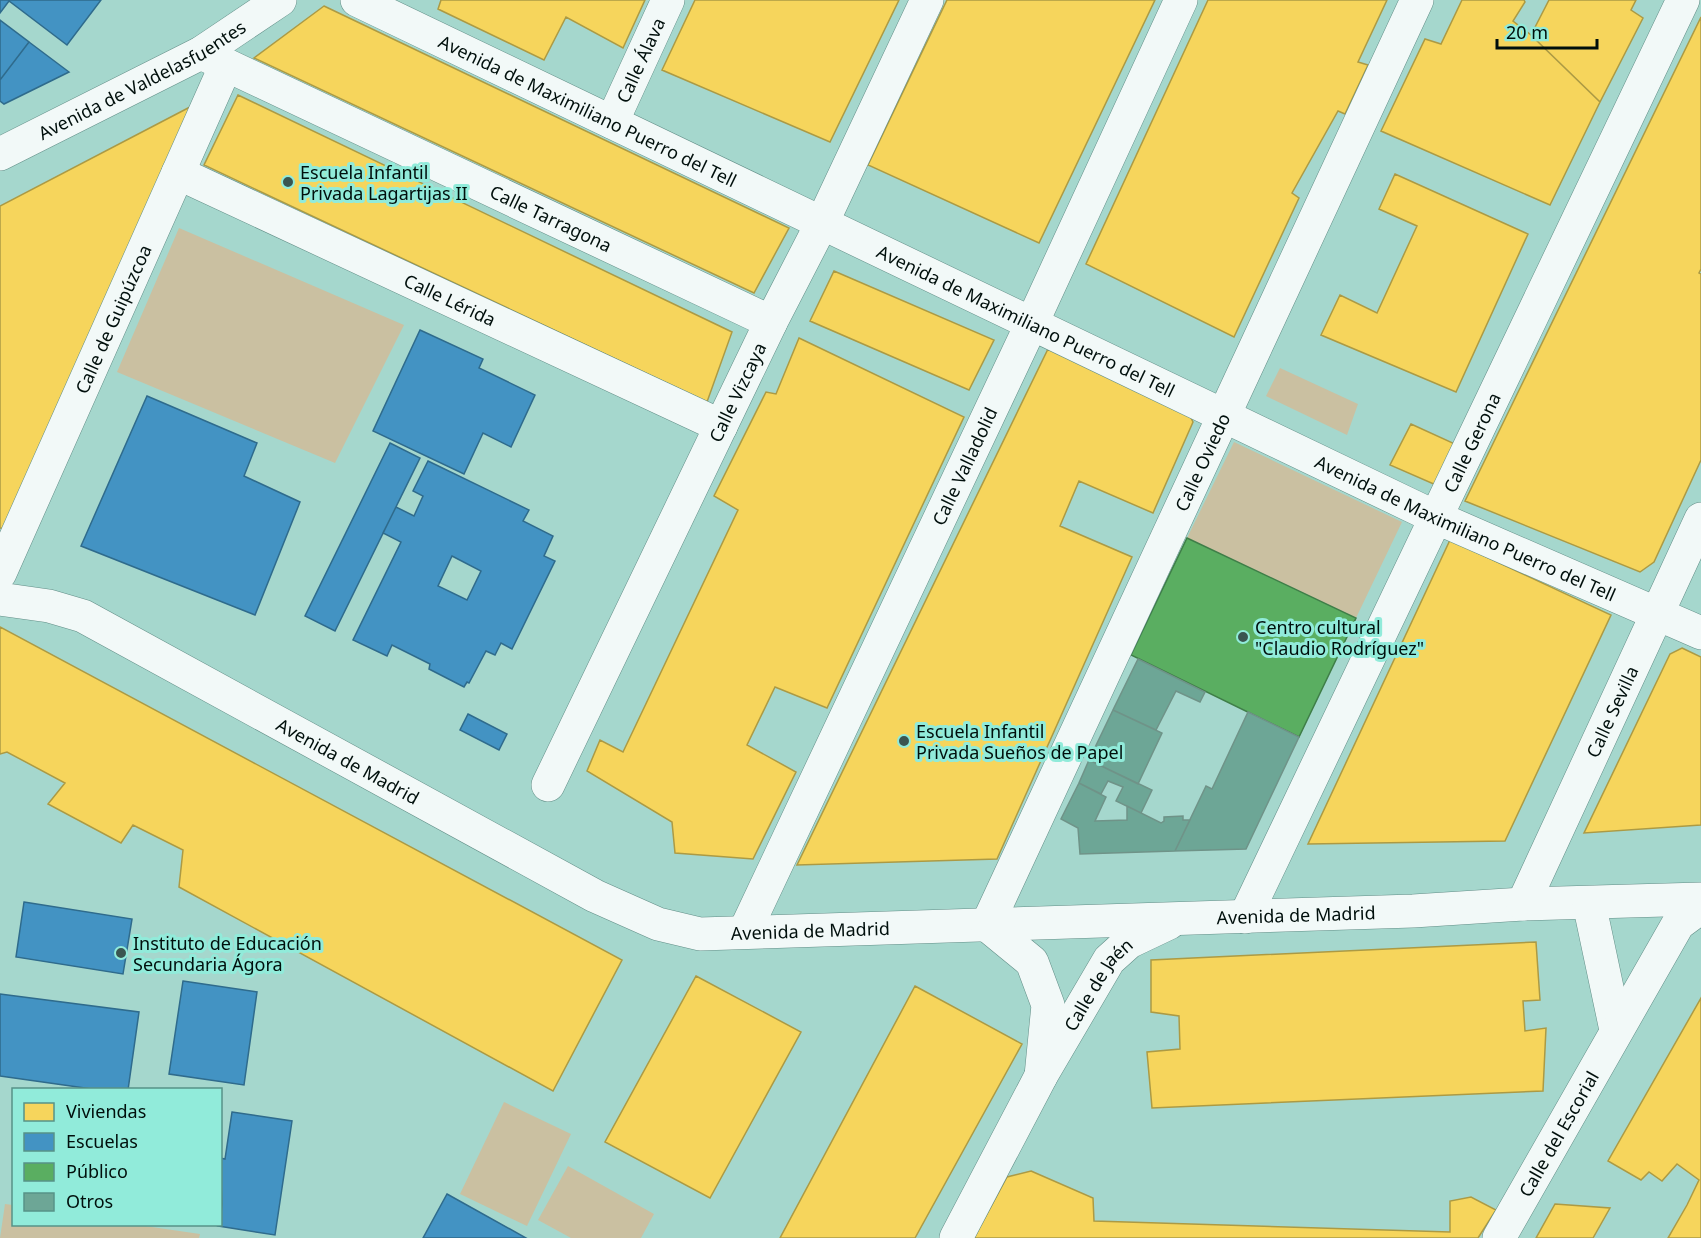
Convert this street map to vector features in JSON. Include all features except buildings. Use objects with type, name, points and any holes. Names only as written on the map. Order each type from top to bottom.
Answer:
[{"type":"street","name":"Avenida de Valdelasfuentes","points":[[0,154],[214,59],[280,0]]},
{"type":"street","name":"Avenida de Maximiliano Puerro del Tell","points":[[357,0],[1435,517],[1701,633]]},
{"type":"street","name":"Calle Álava","points":[[612,122],[668,0]]},
{"type":"street","name":"Calle Vizcaya","points":[[549,785],[771,322],[822,223],[927,0]]},
{"type":"street","name":"Calle Valladolid","points":[[745,931],[1032,323],[1181,0]]},
{"type":"street","name":"Calle Oviedo","points":[[987,925],[1416,0]]},
{"type":"street","name":"Calle Gerona","points":[[1245,917],[1683,0]]},
{"type":"street","name":"Calle de Guipúzcoa","points":[[0,573],[178,173],[214,59]]},
{"type":"street","name":"Calle Tarragona","points":[[214,59],[771,322]]},
{"type":"street","name":"Calle Lérida","points":[[178,173],[721,426]]},
{"type":"street","name":"Calle Sevilla","points":[[1523,904],[1701,519]]},
{"type":"street","name":"Avenida de Madrid","points":[[0,599],[49,606],[82,616],[595,896],[658,924],[700,934],[1245,917],[1413,911],[1523,904],[1701,899]]},
{"type":"street","points":[[1589,903],[1616,1030]]},
{"type":"street","name":"Calle del Escorial","points":[[1500,1238],[1678,924],[1701,907]]},
{"type":"street","name":"Calle de Jaén","points":[[956,1238],[1041,1076],[1110,960],[1129,942],[1178,919]]},
{"type":"street","name":"Calle de Jaén","points":[[987,925],[1032,962],[1048,1005],[1041,1076]]},
{"type":"shaded area","points":[[179,228],[404,325],[335,463],[117,372]]},
{"type":"shaded area","points":[[1280,368],[1358,404],[1347,435],[1266,396]]},
{"type":"shaded area","points":[[1234,442],[1402,522],[1356,618],[1187,538]]},
{"type":"shaded area","points":[[504,1102],[571,1134],[527,1226],[460,1194]]},
{"type":"shaded area","points":[[568,1166],[654,1214],[641,1238],[571,1238],[538,1220]]},
{"type":"shaded area","points":[[5,1204],[12,1205],[12,1226],[145,1226],[200,1234],[199,1238],[0,1238]]},
{"type":"place","name":"Escuela Infantil Privada Lagartijas II","points":[[288,182]]},
{"type":"place","name":"Centro cultural \"Claudio Rodríguez\"","points":[[1243,637]]},
{"type":"place","name":"Escuela Infantil Privada Sueños de Papel","points":[[904,741]]},
{"type":"place","name":"Instituto de Educación Secundaria Ágora","points":[[121,953]]}]
